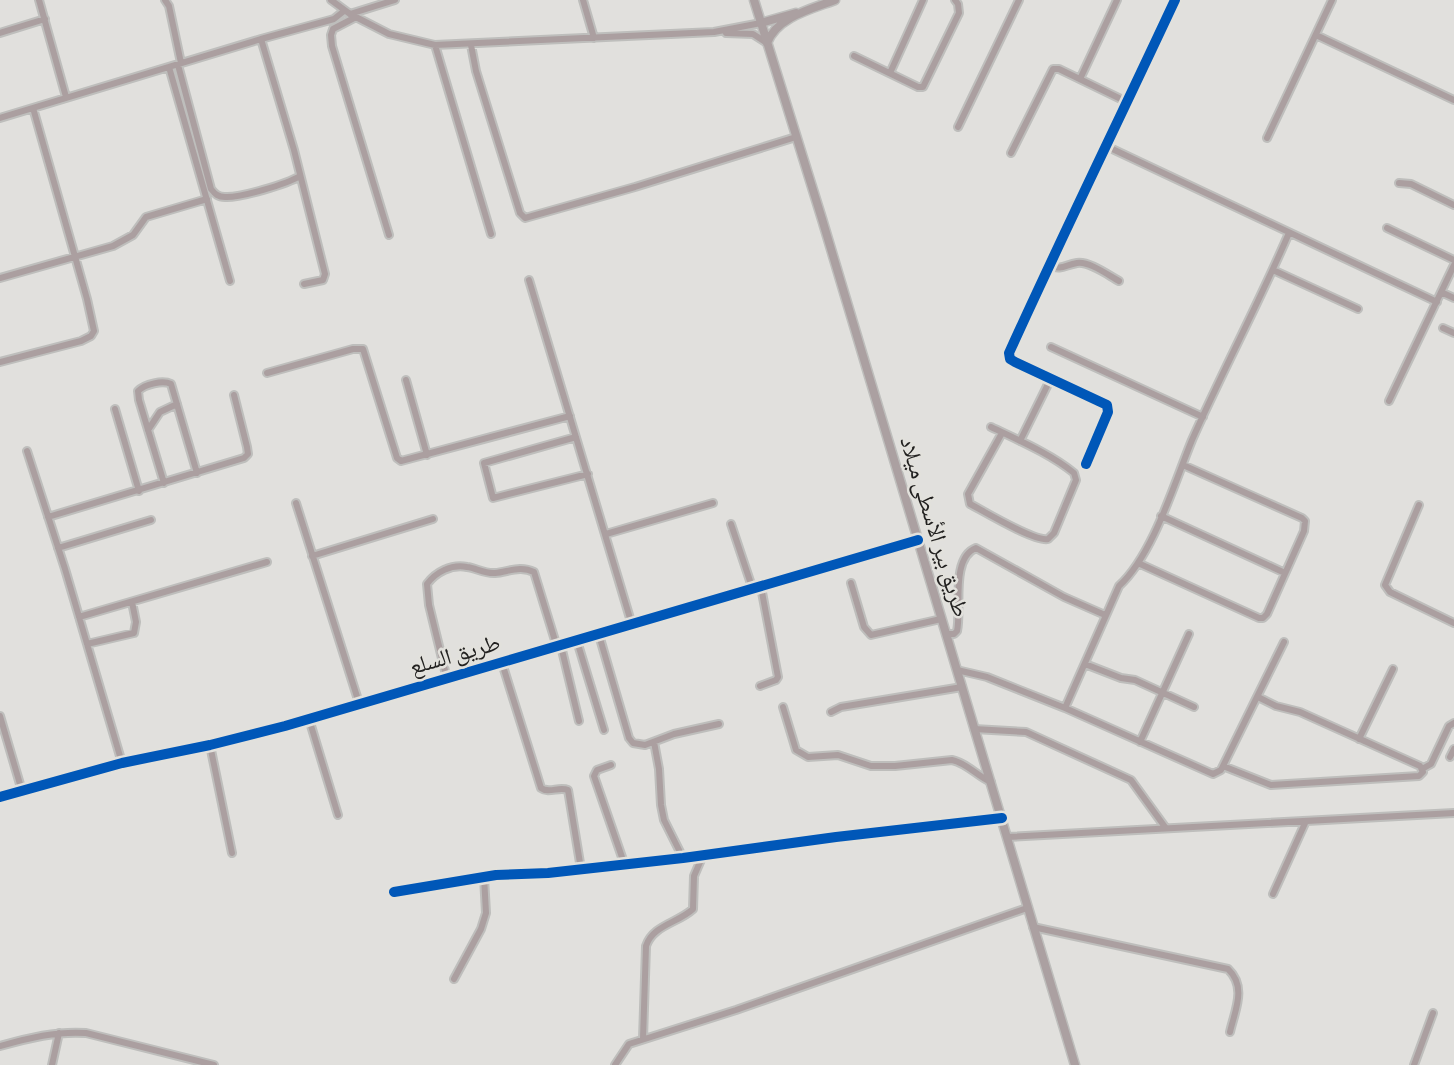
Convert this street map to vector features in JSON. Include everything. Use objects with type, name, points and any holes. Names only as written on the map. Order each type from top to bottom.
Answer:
[{"type":"main road","name":"طريق بير الأسطى ميلاد","points":[[754,0],[992,782],[1075,1065]]},
{"type":"main road","points":[[767,43],[775,28],[799,13],[835,0]]},
{"type":"main road","points":[[761,23],[799,13]]},
{"type":"street","points":[[39,0],[66,97]]},
{"type":"street","points":[[165,0],[169,6],[179,64],[204,164],[214,193],[228,197],[284,184],[300,176]]},
{"type":"street","points":[[331,0],[350,14],[389,34],[435,45],[714,32],[753,34],[767,43]]},
{"type":"street","points":[[0,118],[394,0]]},
{"type":"street","points":[[583,0],[594,38]]},
{"type":"street","points":[[890,73],[923,0]]},
{"type":"street","points":[[855,57],[918,87],[923,86],[959,13],[955,0]]},
{"type":"street","points":[[958,127],[1019,0]]},
{"type":"street","points":[[1080,79],[1117,0]]},
{"type":"street","points":[[1086,464],[1109,408],[1015,362],[1010,359],[1010,353],[1083,191],[1175,0]]},
{"type":"street","points":[[1267,138],[1332,0]]},
{"type":"street","points":[[350,14],[333,29],[332,46],[388,235]]},
{"type":"street","points":[[0,33],[44,19]]},
{"type":"street","points":[[714,32],[761,23]]},
{"type":"street","points":[[1316,35],[1454,100]]},
{"type":"street","points":[[261,39],[325,274],[323,280],[304,284]]},
{"type":"street","points":[[435,45],[491,234]]},
{"type":"street","points":[[471,45],[476,71],[520,213],[525,218],[796,137]]},
{"type":"street","points":[[169,67],[230,281]]},
{"type":"street","points":[[1011,153],[1054,69],[1127,102]]},
{"type":"street","points":[[0,362],[91,336],[94,326],[33,108]]},
{"type":"street","points":[[1106,146],[1437,302]]},
{"type":"street","points":[[1399,183],[1410,184],[1454,205]]},
{"type":"street","points":[[0,278],[113,246],[129,239],[146,217],[207,199]]},
{"type":"street","points":[[1387,228],[1454,262],[1389,401]]},
{"type":"street","points":[[1065,708],[1119,586],[1138,564],[1161,516],[1203,417],[1289,233]]},
{"type":"street","points":[[1050,266],[1063,269],[1077,263],[1086,264],[1119,281]]},
{"type":"street","points":[[1273,270],[1358,309]]},
{"type":"street","points":[[529,280],[632,625]]},
{"type":"street","points":[[1441,292],[1454,298]]},
{"type":"street","points":[[1443,328],[1454,333]]},
{"type":"street","points":[[1051,347],[1203,417]]},
{"type":"street","points":[[267,373],[353,349],[363,349],[397,458],[404,461],[570,416]]},
{"type":"street","points":[[1020,441],[1051,379]]},
{"type":"street","points":[[406,380],[427,455]]},
{"type":"street","points":[[164,483],[139,400],[138,391],[142,387],[169,382],[197,473]]},
{"type":"street","points":[[48,517],[247,456],[246,438],[234,395]]},
{"type":"street","points":[[148,430],[160,412],[177,404]]},
{"type":"street","points":[[115,410],[139,491]]},
{"type":"street","points":[[991,427],[1002,432],[1020,441],[1075,476],[1054,533],[1048,539],[1032,536],[970,505],[968,501],[968,494],[1002,432]]},
{"type":"street","points":[[576,437],[484,464],[493,498],[588,474]]},
{"type":"street","points":[[27,452],[88,644],[122,763]]},
{"type":"street","points":[[1138,564],[1263,618],[1267,614],[1306,526],[1303,518],[1183,465]]},
{"type":"street","points":[[296,503],[359,703]]},
{"type":"street","points":[[606,534],[713,503]]},
{"type":"street","points":[[1419,505],[1385,585],[1390,592],[1454,622]]},
{"type":"street","points":[[1161,516],[1285,573]]},
{"type":"street","points":[[312,555],[433,519]]},
{"type":"street","points":[[58,548],[150,520]]},
{"type":"street","points":[[731,524],[753,590]]},
{"type":"street","name":"طريق السلع","points":[[0,797],[122,763],[210,745],[309,719],[918,540]]},
{"type":"street","points":[[946,634],[954,634],[957,631],[957,590],[961,571],[969,552],[976,548],[1064,597],[1105,615]]},
{"type":"street","points":[[79,617],[267,562]]},
{"type":"street","points":[[447,679],[429,606],[427,584],[442,570],[453,567],[464,566],[487,573],[527,569],[534,572],[559,647],[579,721]]},
{"type":"street","points":[[851,583],[864,627],[870,635],[942,619]]},
{"type":"street","points":[[760,686],[778,677],[761,587]]},
{"type":"street","points":[[88,644],[134,633],[136,622],[132,602]]},
{"type":"street","points":[[1140,742],[1189,634]]},
{"type":"street","points":[[599,635],[629,738],[638,744],[653,742],[674,734],[719,724]]},
{"type":"street","points":[[577,641],[604,730]]},
{"type":"street","points":[[957,670],[986,677],[1065,708],[1218,774],[1284,642]]},
{"type":"street","points":[[502,663],[541,788],[547,791],[563,788],[568,790],[581,869]]},
{"type":"street","points":[[1085,664],[1121,678],[1135,680],[1194,708]]},
{"type":"street","points":[[1359,738],[1393,669]]},
{"type":"street","points":[[831,712],[841,707],[961,687]]},
{"type":"street","points":[[1258,697],[1276,706],[1300,712],[1423,769]]},
{"type":"street","points":[[783,708],[796,750],[808,757],[838,755],[872,766],[952,760],[992,782]]},
{"type":"street","points":[[0,716],[22,791]]},
{"type":"street","points":[[309,719],[338,815]]},
{"type":"street","points":[[1223,766],[1271,785],[1419,776],[1423,769],[1431,764],[1449,726],[1454,723]]},
{"type":"street","points":[[974,729],[1026,732],[1131,780],[1164,827]]},
{"type":"street","points":[[653,742],[659,769],[664,820],[683,858]]},
{"type":"street","points":[[210,745],[232,853]]},
{"type":"street","points":[[1450,757],[1454,749]]},
{"type":"street","points":[[611,765],[597,770],[594,776],[624,863]]},
{"type":"street","points":[[1007,837],[1454,813]]},
{"type":"street","points":[[394,892],[484,877],[683,858],[1002,818]]},
{"type":"street","points":[[1273,894],[1306,821]]},
{"type":"street","points":[[643,1039],[646,946],[655,931],[693,909],[694,876],[703,855]]},
{"type":"street","points":[[454,979],[481,929],[485,913],[484,877]]},
{"type":"street","points":[[615,1065],[629,1044],[736,1010],[1027,908]]},
{"type":"street","points":[[1033,928],[1228,969],[1237,977],[1239,987],[1230,1032]]},
{"type":"street","points":[[1414,1065],[1433,1013]]},
{"type":"street","points":[[0,1046],[35,1036],[72,1032],[108,1037],[214,1065]]},
{"type":"street","points":[[52,1065],[59,1033]]},
{"type":"cycle path","points":[[1086,464],[1108,412],[1107,405],[1015,362],[1010,359],[1009,353],[1175,0]]},
{"type":"cycle path","points":[[0,797],[122,763],[285,726],[918,540]]},
{"type":"cycle path","points":[[394,892],[496,875],[548,873],[683,858],[1002,818]]}]
